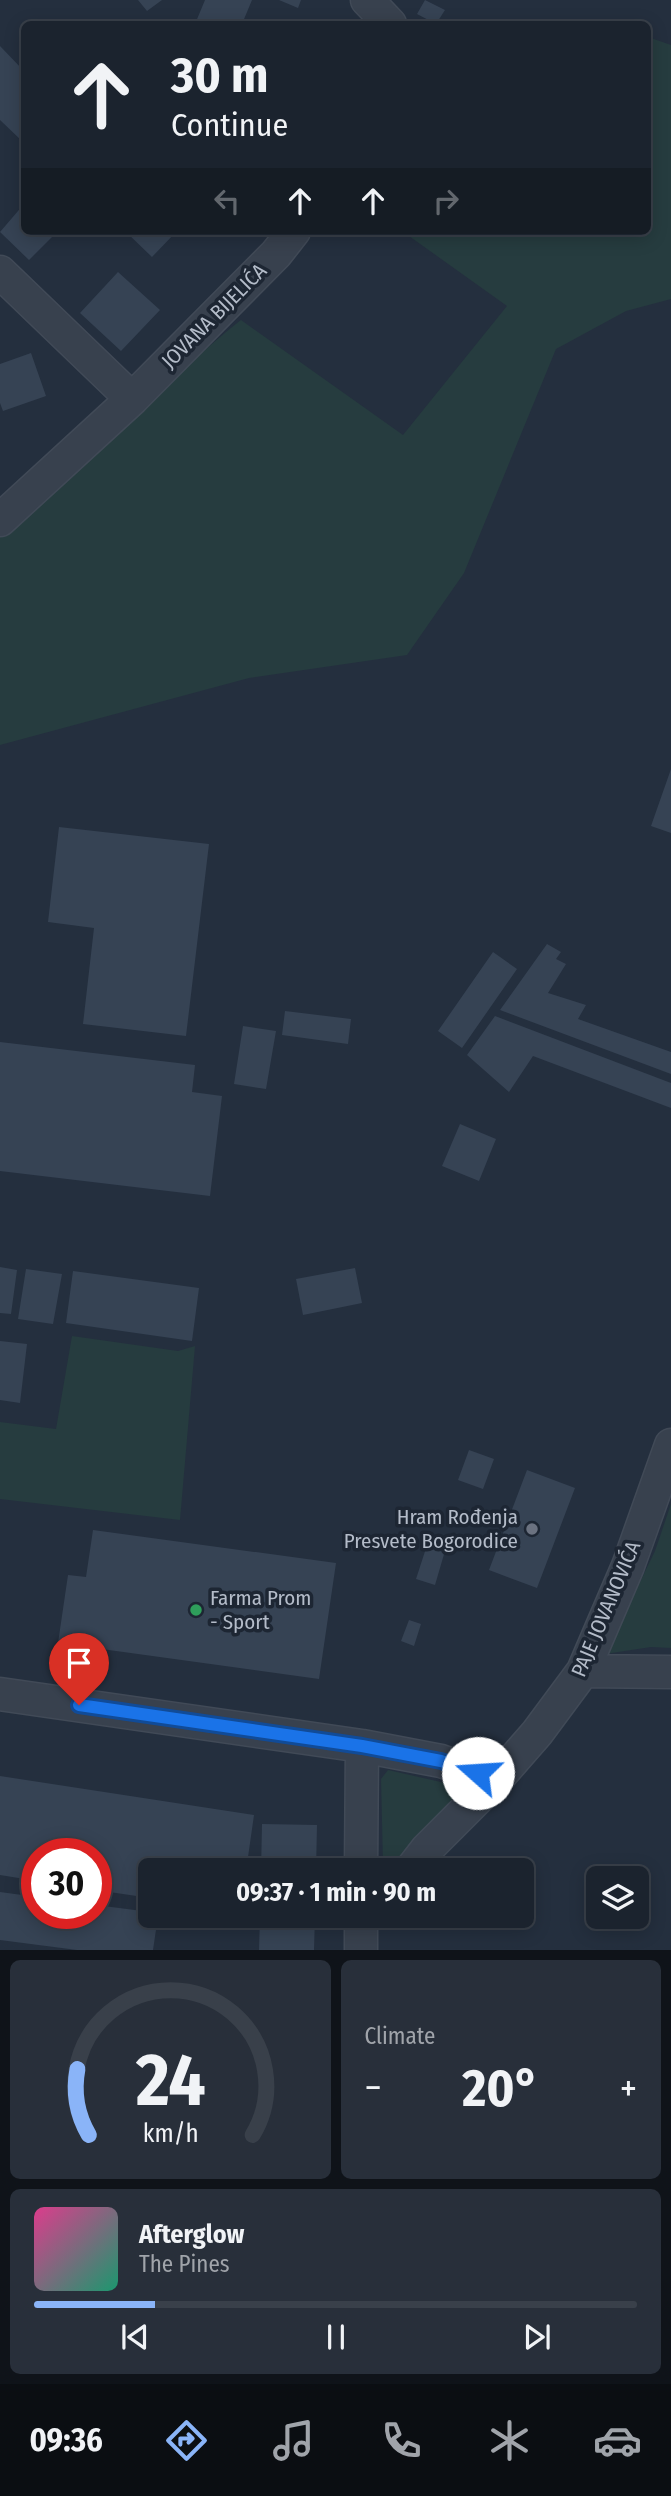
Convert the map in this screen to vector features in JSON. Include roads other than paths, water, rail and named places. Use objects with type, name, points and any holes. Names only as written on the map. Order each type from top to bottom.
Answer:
[{"type":"street","points":[[366,0],[387,21]]},
{"type":"street","points":[[392,21],[402,0]]},
{"type":"street","name":"JOVANA BIJELIĆA","points":[[0,520],[132,399],[276,254],[291,235]]},
{"type":"street","points":[[0,272],[132,399]]},
{"type":"street","name":"PAJE JOVANOVIĆA","points":[[420,1858],[496,1780],[537,1733],[583,1671],[628,1566],[671,1445]]},
{"type":"street","points":[[583,1671],[671,1672]]},
{"type":"street","points":[[0,1694],[362,1746],[441,1761],[496,1780]]},
{"type":"street","points":[[361,1858],[362,1746]]},
{"type":"place","name":"Hram Rođenja Presvete Bogorodice","points":[[532,1529]]},
{"type":"place","name":"Farma Prom - Sport","points":[[196,1610]]}]
